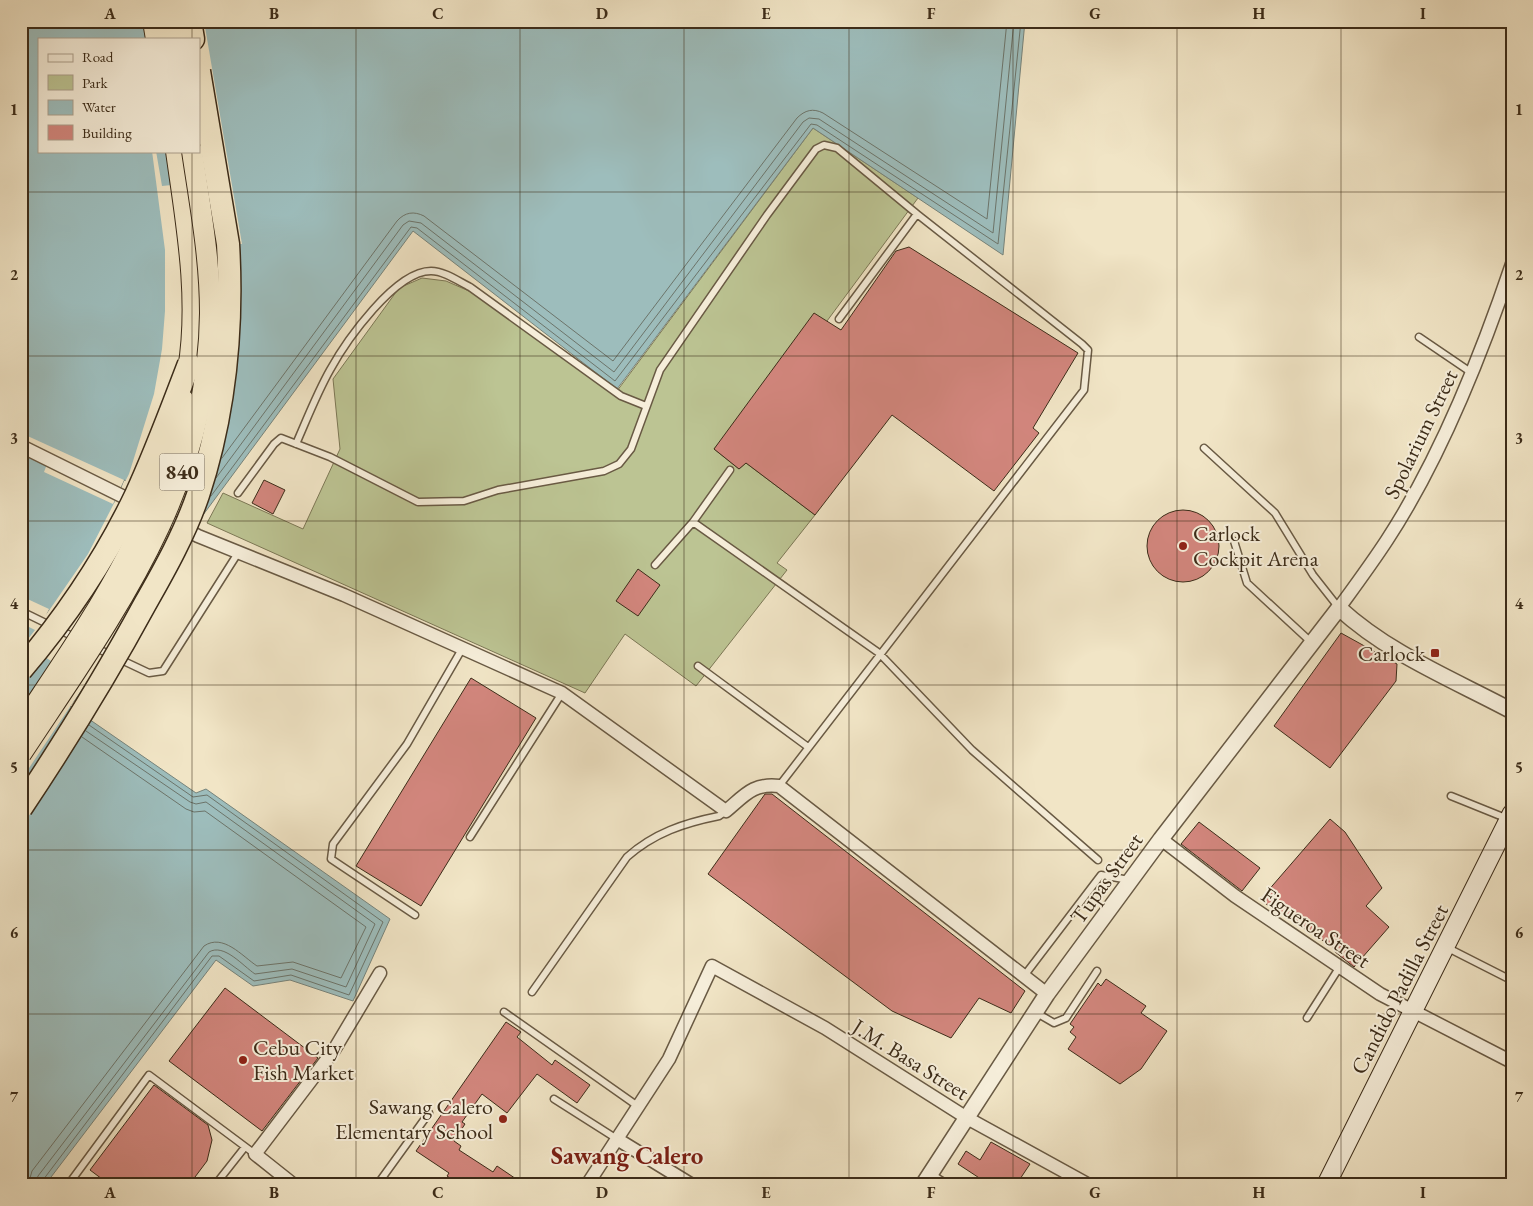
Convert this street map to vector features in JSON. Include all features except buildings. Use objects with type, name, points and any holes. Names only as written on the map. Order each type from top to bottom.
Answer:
[{"type":"highway","points":[[153,21],[156,38]]},
{"type":"highway","points":[[170,21],[173,38]]},
{"type":"highway","points":[[190,21],[193,38]]},
{"type":"highway","points":[[21,808],[89,703],[166,567],[197,497],[214,436],[229,344],[230,272],[228,244],[200,77]]},
{"type":"highway","name":"840","points":[[21,726],[91,620],[134,545],[161,483],[177,427],[189,364],[193,314],[189,247],[176,152]]},
{"type":"highway","name":"840","points":[[21,754],[104,628],[144,563],[172,500],[194,434],[205,372],[210,313],[206,246],[192,152]]},
{"type":"highway","points":[[21,670],[77,597],[113,539],[148,469],[189,364]]},
{"type":"main road","name":"Candido Padilla Street","points":[[1326,1185],[1510,816]]},
{"type":"street","name":"Spolarium Street","points":[[1339,608],[1387,540],[1404,512],[1472,373],[1512,264]]},
{"type":"street","points":[[21,446],[118,493],[198,536],[344,595],[562,694],[726,811],[754,788],[765,784],[779,786],[1047,994]]},
{"type":"street","name":"Tupas Street","points":[[927,1179],[1034,1012],[1161,839],[1339,608]]},
{"type":"street","points":[[1339,608],[1361,628],[1410,659],[1512,710]]},
{"type":"street","name":"Figueroa Street","points":[[1161,839],[1235,896],[1339,968],[1412,1012],[1512,1062]]},
{"type":"street","name":"J.M. Basa Street","points":[[638,1107],[669,1059],[712,966],[825,1028],[967,1118],[1089,1185]]},
{"type":"street","points":[[294,1185],[250,1150],[334,1050],[380,973]]},
{"type":"street","points":[[587,1185],[638,1107]]},
{"type":"street","points":[[617,1139],[692,1185]]},
{"type":"lane","points":[[238,493],[274,444],[281,438],[330,457],[418,502],[464,501],[498,490],[604,471],[619,464],[631,449],[660,370],[678,341],[816,148],[824,145],[837,148],[917,214],[1082,344],[1088,350],[1087,370],[1084,390],[879,653],[779,786]]},
{"type":"lane","points":[[840,318],[917,214]]},
{"type":"lane","points":[[296,444],[330,370],[367,317],[395,286],[415,273],[432,270],[450,276],[470,287],[622,396],[646,406]]},
{"type":"lane","points":[[1419,337],[1472,373]]},
{"type":"lane","points":[[1204,448],[1275,513],[1313,575],[1339,608]]},
{"type":"lane","points":[[655,565],[693,522],[730,470]]},
{"type":"lane","points":[[693,522],[879,653],[972,750],[1098,860]]},
{"type":"lane","points":[[1234,541],[1247,583],[1313,644]]},
{"type":"lane","points":[[21,611],[149,673],[163,671],[238,553]]},
{"type":"lane","points":[[415,915],[331,859],[333,844],[407,744],[462,649]]},
{"type":"lane","points":[[698,666],[808,747]]},
{"type":"lane","points":[[470,836],[562,694]]},
{"type":"lane","points":[[1451,796],[1510,816]]},
{"type":"lane","points":[[532,992],[627,857],[640,846],[668,829],[719,816],[726,811]]},
{"type":"lane","points":[[1024,976],[1101,875],[1120,877],[1130,881]]},
{"type":"lane","points":[[1445,946],[1509,979],[1512,978]]},
{"type":"lane","points":[[1307,1018],[1339,968]]},
{"type":"lane","points":[[1034,1012],[1054,1023],[1066,1018],[1097,971]]},
{"type":"lane","points":[[504,1012],[638,1107]]},
{"type":"lane","points":[[68,1185],[149,1075],[250,1150],[215,1185]]},
{"type":"lane","points":[[554,1099],[617,1139]]},
{"type":"lane","points":[[376,1185],[429,1113]]},
{"type":"lane","points":[[927,1179],[949,1185]]},
{"type":"green space","points":[[813,128],[918,198],[827,321],[714,449],[739,469],[746,463],[815,515],[777,563],[787,570],[696,686],[625,634],[585,693],[207,523],[223,493],[303,529],[340,449],[333,379],[399,288],[422,278],[446,281],[485,298],[614,395]]},
{"type":"water","points":[[21,21],[1025,21],[1003,255],[813,128],[617,389],[413,231],[203,515],[124,480],[114,504],[185,540],[121,640],[49,610],[36,630],[104,663],[70,706],[196,793],[206,789],[390,919],[353,1001],[290,980],[253,986],[216,960],[45,1185],[21,1185]]},
{"type":"pier","points":[[144,21],[204,21],[242,244],[215,245],[208,425],[183,508],[126,483],[117,503],[172,531],[115,640],[50,612],[39,629],[102,659],[21,780],[21,708],[51,661],[45,657],[21,684],[21,648],[35,630],[21,623],[21,596],[49,609],[46,615],[88,554],[129,474],[154,394],[162,349],[165,311],[165,250],[152,152],[156,152],[162,186],[172,185],[166,152],[200,152],[200,38]]},
{"type":"pier","points":[[21,433],[124,480],[113,504],[44,472],[47,464],[21,449]]},
{"type":"place","name":"Carlock Cockpit Arena","points":[[1183,546]]},
{"type":"place","name":"Carlock","points":[[1435,653]]},
{"type":"place","name":"Cebu City Fish Market","points":[[243,1060]]},
{"type":"place","name":"Sawang Calero Elementary School","points":[[503,1119]]},
{"type":"district","name":"Sawang Calero","points":[[627,1155]]}]
